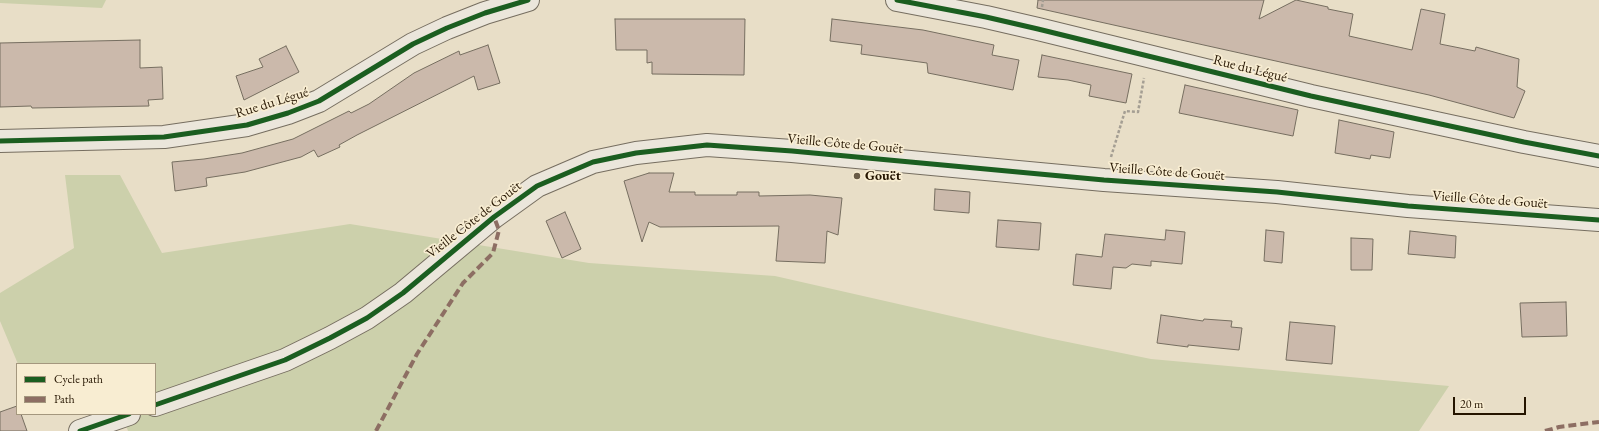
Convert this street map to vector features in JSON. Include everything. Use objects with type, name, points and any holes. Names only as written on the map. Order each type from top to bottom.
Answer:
[{"type":"street","name":"Rue du Légué","points":[[0,141],[164,137],[247,125],[288,113],[319,101],[413,44],[446,28],[485,13],[528,0]]},
{"type":"street","name":"Rue du Légué","points":[[897,0],[986,17],[1356,106],[1524,142],[1599,156]]},
{"type":"street","name":"Vieille Côte de Gouët","points":[[156,405],[285,360],[330,338],[367,318],[530,190],[593,162],[636,153],[707,146],[792,151],[1104,180],[1277,192],[1408,206],[1599,220]]},
{"type":"street","points":[[80,431],[126,415]]},
{"type":"path","points":[[1104,180],[1125,111],[1138,112],[1148,56]]},
{"type":"green space","points":[[0,0],[106,0],[102,8],[0,3]]},
{"type":"green space","points":[[65,175],[120,175],[162,253],[350,224],[589,263],[775,276],[1048,338],[1151,359],[1449,386],[1419,431],[128,431],[122,415],[156,415],[156,363],[18,363],[0,321],[0,293],[74,248]]},
{"type":"building","points":[[1038,0],[1264,0],[1259,19],[1296,0],[1353,14],[1349,36],[1412,50],[1421,9],[1445,14],[1440,44],[1475,51],[1476,47],[1519,59],[1517,87],[1525,91],[1514,118],[1429,95],[1037,8]]},
{"type":"building","points":[[615,19],[745,19],[744,75],[652,74],[652,62],[647,63],[647,50],[616,50]]},
{"type":"building","points":[[832,19],[923,30],[994,45],[992,55],[1019,60],[1013,90],[928,73],[927,63],[861,54],[862,45],[830,41]]},
{"type":"building","points":[[140,40],[140,68],[162,67],[163,99],[148,100],[149,106],[32,108],[31,106],[0,107],[0,43]]},
{"type":"building","points":[[488,45],[500,83],[478,90],[474,76],[357,135],[339,145],[340,147],[318,157],[314,150],[301,157],[245,172],[206,178],[207,186],[175,191],[172,162],[242,153],[293,139],[349,111],[351,113],[369,104],[414,73],[459,51],[460,55]]},
{"type":"building","points":[[286,46],[299,72],[244,100],[236,76],[263,67],[259,59]]},
{"type":"building","points":[[1042,55],[1132,74],[1126,103],[1089,96],[1091,85],[1068,80],[1038,77]]},
{"type":"building","points":[[1185,85],[1298,110],[1293,136],[1179,113]]},
{"type":"building","points":[[1339,120],[1394,132],[1390,158],[1371,155],[1370,159],[1335,153]]},
{"type":"building","points":[[649,173],[674,173],[669,192],[695,192],[695,195],[737,195],[737,192],[759,192],[759,196],[810,195],[842,198],[838,235],[827,231],[825,263],[776,261],[779,226],[660,227],[649,222],[642,242],[624,181]]},
{"type":"building","points":[[935,189],[970,192],[969,213],[934,210]]},
{"type":"building","points":[[565,212],[581,249],[562,258],[546,221]]},
{"type":"building","points":[[998,220],[1041,223],[1039,250],[996,247]]},
{"type":"building","points":[[1166,230],[1185,232],[1182,264],[1151,261],[1151,266],[1132,264],[1126,268],[1113,267],[1111,289],[1073,285],[1076,254],[1102,257],[1105,234],[1165,240]]},
{"type":"building","points":[[1266,230],[1284,232],[1282,263],[1264,261]]},
{"type":"building","points":[[1410,231],[1456,236],[1455,258],[1408,254]]},
{"type":"building","points":[[1351,238],[1373,239],[1372,270],[1351,270]]},
{"type":"building","points":[[1566,302],[1567,336],[1522,337],[1520,303]]},
{"type":"building","points":[[1161,315],[1203,321],[1204,319],[1232,321],[1231,327],[1242,328],[1239,350],[1188,345],[1188,347],[1157,343]]},
{"type":"building","points":[[1290,322],[1335,326],[1332,364],[1286,360]]},
{"type":"building","points":[[16,406],[16,415],[21,415],[27,431],[0,431],[0,412]]},
{"type":"marked path","points":[[376,431],[417,354],[463,283],[493,253],[499,230],[494,217]]},
{"type":"marked path","points":[[1545,431],[1559,427],[1599,422]]},
{"type":"cycle path","points":[[0,141],[164,137],[247,125],[288,113],[319,101],[413,44],[447,28],[485,13],[528,0]]},
{"type":"cycle path","points":[[897,0],[986,17],[1038,29],[1311,96],[1524,142],[1599,156]]},
{"type":"cycle path","points":[[156,405],[285,360],[330,338],[367,318],[403,293],[494,217],[537,186],[593,162],[636,153],[707,145],[792,151],[1104,180],[1277,192],[1408,206],[1599,220]]},
{"type":"cycle path","points":[[80,431],[126,415]]},
{"type":"place","name":"Gouët","points":[[857,176]]}]
